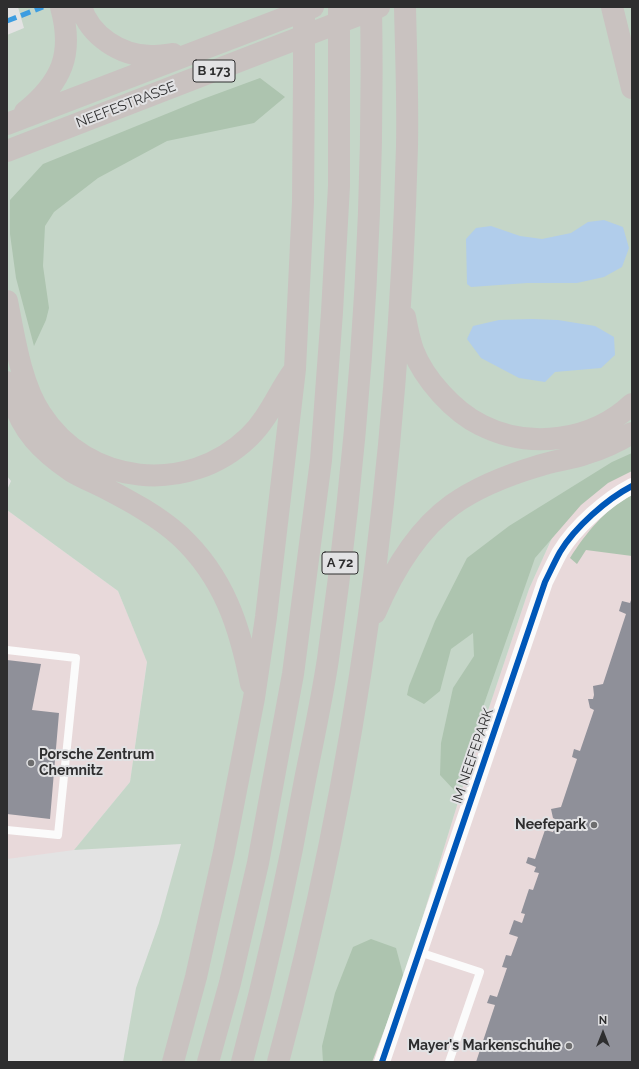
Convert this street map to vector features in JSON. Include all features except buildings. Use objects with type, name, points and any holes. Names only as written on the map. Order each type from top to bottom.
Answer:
[{"type":"highway","points":[[173,1062],[196,976],[224,852],[254,698],[266,617],[295,370],[303,202],[304,7]]},
{"type":"highway","name":"NEEFESTRASSE","points":[[7,124],[314,7]]},
{"type":"highway","name":"A 72","points":[[208,1062],[230,983],[258,863],[293,674],[321,460],[332,312],[339,186],[339,7]]},
{"type":"highway","name":"A 72","points":[[242,1062],[262,987],[288,872],[330,646],[353,453],[366,301],[371,174],[371,7]]},
{"type":"highway","name":"NEEFESTRASSE","points":[[7,151],[379,7]]},
{"type":"highway","points":[[278,1062],[295,1000],[325,864],[364,652],[388,450],[401,290],[407,144],[405,7]]},
{"type":"highway","points":[[612,7],[632,88]]},
{"type":"highway","points":[[7,124],[23,114],[37,102],[50,89],[59,74],[66,55],[66,35],[72,10],[108,43],[127,52],[150,56],[196,51]]},
{"type":"highway","points":[[7,163],[14,156],[49,134]]},
{"type":"highway","points":[[401,290],[407,329],[413,351],[425,372],[442,395],[462,413],[482,426],[507,434],[531,438],[558,439],[584,433],[609,422],[632,404]]},
{"type":"highway","points":[[7,302],[16,347],[29,392],[40,414],[58,436],[77,452],[102,466],[127,474],[153,476],[184,473],[210,465],[232,452],[250,436],[295,370]]},
{"type":"highway","points":[[7,382],[20,417],[34,439],[51,456],[72,471],[130,501],[160,520],[180,536],[203,563],[220,587],[233,614],[244,649],[254,698]]},
{"type":"highway","points":[[364,652],[375,612],[401,563],[433,521],[452,505],[476,490],[502,478],[538,466],[585,454],[611,445],[632,433]]},
{"type":"street","name":"IM NEEFEPARK","points":[[384,1061],[419,952],[545,582],[561,551],[580,528],[598,509],[619,492],[632,486]]},
{"type":"lane","points":[[7,650],[76,658],[58,835],[7,830]]},
{"type":"lane","points":[[419,952],[480,972],[449,1062]]},
{"type":"shaded area","name":"Neefepark","points":[[632,462],[632,1062],[372,1062],[404,978],[467,773],[529,589],[561,518]]},
{"type":"shaded area","points":[[7,510],[118,591],[147,661],[130,782],[74,850],[7,859]]},
{"type":"green space","points":[[18,7],[632,7],[632,462],[561,518],[529,589],[467,773],[404,978],[372,1062],[123,1062],[136,988],[159,923],[181,844],[74,850],[130,782],[147,662],[118,591],[7,510],[7,490],[11,481],[7,476],[7,35],[24,28]]},
{"type":"green space","points":[[260,78],[285,97],[254,123],[167,141],[98,178],[54,212],[45,226],[43,266],[49,308],[46,320],[34,346],[16,278],[10,234],[10,200],[43,164],[203,99]]},
{"type":"green space","points":[[632,453],[632,471],[608,483],[581,505],[535,558],[454,790],[440,775],[441,743],[453,688],[474,656],[473,633],[451,649],[440,691],[424,704],[407,695],[409,686],[435,621],[467,558],[509,526],[612,462]]},
{"type":"green space","points":[[632,495],[632,556],[586,550],[577,564],[570,558],[597,522],[613,507]]},
{"type":"green space","points":[[371,939],[396,948],[404,978],[372,1062],[323,1062],[322,1046],[335,993],[353,947]]},
{"type":"water","points":[[604,220],[623,227],[629,248],[622,267],[604,277],[577,283],[527,283],[471,287],[467,284],[466,239],[476,228],[491,226],[520,236],[542,239],[571,233],[588,222]]},
{"type":"water","points":[[499,320],[558,320],[595,326],[614,337],[615,355],[601,368],[555,372],[545,382],[519,378],[481,358],[467,339],[473,326]]},
{"type":"marked path","points":[[7,21],[43,7]]},
{"type":"cycle path","points":[[382,1062],[545,582],[560,552],[574,533],[592,514],[612,498],[632,486]]},
{"type":"place","name":"Porsche Zentrum Chemnitz","points":[[31,763]]},
{"type":"place","name":"Neefepark","points":[[594,825]]},
{"type":"place","name":"Mayer's Markenschuhe","points":[[569,1046]]}]
